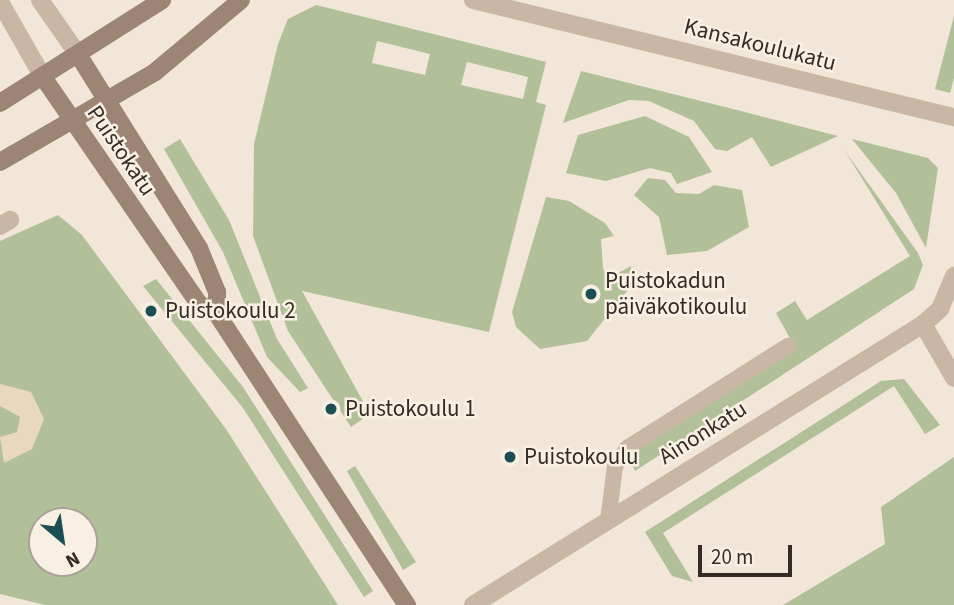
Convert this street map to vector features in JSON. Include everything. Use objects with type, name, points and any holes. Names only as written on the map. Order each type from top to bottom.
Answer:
[{"type":"main road","points":[[0,103],[79,56],[162,0]]},
{"type":"main road","points":[[0,162],[107,101],[206,35],[241,0]]},
{"type":"main road","name":"Puistokatu","points":[[79,56],[199,248],[217,292],[217,314]]},
{"type":"main road","name":"Puistokatu","points":[[43,78],[71,123],[199,304],[217,314],[407,605]]},
{"type":"street","name":"Puistokatu","points":[[40,0],[79,56]]},
{"type":"street","name":"Kansakoulukatu","points":[[472,0],[954,117]]},
{"type":"street","name":"Puistokatu","points":[[0,2],[43,78]]},
{"type":"street","name":"Ainonkatu","points":[[473,605],[923,324],[940,309],[954,276]]},
{"type":"street","points":[[923,324],[954,379]]},
{"type":"lane","points":[[608,521],[615,466],[627,448],[788,346]]},
{"type":"green space","points":[[316,5],[546,62],[536,102],[546,105],[489,332],[302,291],[370,414],[351,427],[288,331],[253,236],[254,144],[278,44],[288,19]],"holes":[[[377,41],[430,54],[425,75],[372,63]],[[467,62],[528,77],[523,99],[461,85]]]},
{"type":"green space","points":[[954,16],[954,78],[950,93],[935,89]]},
{"type":"green space","points":[[581,71],[838,136],[771,167],[752,137],[727,151],[715,149],[694,121],[649,101],[629,100],[563,123]]},
{"type":"green space","points":[[645,116],[689,137],[712,172],[677,184],[671,173],[650,168],[606,181],[566,173],[578,135]]},
{"type":"green space","points":[[180,139],[229,220],[277,339],[308,388],[300,392],[267,357],[223,252],[164,149]]},
{"type":"green space","points":[[852,139],[928,158],[938,168],[926,248],[896,193]]},
{"type":"green space","points":[[845,151],[918,253],[923,265],[914,289],[635,471],[630,460],[634,449],[796,349],[776,313],[795,301],[807,320],[910,256]]},
{"type":"green space","points":[[648,178],[665,180],[676,193],[699,194],[714,185],[742,190],[749,227],[707,251],[667,255],[659,217],[634,195]]},
{"type":"green space","points":[[546,197],[569,201],[605,223],[614,236],[601,239],[603,269],[609,278],[631,266],[631,286],[587,341],[540,349],[516,327],[512,312]]},
{"type":"green space","points":[[58,215],[82,235],[226,429],[338,605],[45,605],[0,594],[0,241]]},
{"type":"green space","points":[[156,279],[243,387],[373,591],[364,597],[243,408],[143,286]]},
{"type":"green space","points":[[904,379],[940,425],[925,434],[894,386],[663,533],[693,582],[672,576],[645,532],[881,381]]},
{"type":"green space","points":[[954,457],[954,605],[783,605],[885,544],[881,507]]},
{"type":"green space","points":[[355,466],[416,562],[403,570],[347,471]]},
{"type":"shaded area","points":[[0,384],[31,392],[44,419],[32,449],[4,463],[0,437],[17,432],[20,417],[0,406]]},
{"type":"place","name":"Puistokadun päiväkotikoulu","points":[[591,294]]},
{"type":"place","name":"Puistokoulu 2","points":[[151,311]]},
{"type":"place","name":"Puistokoulu 1","points":[[331,409]]},
{"type":"place","name":"Puistokoulu","points":[[510,457]]}]
